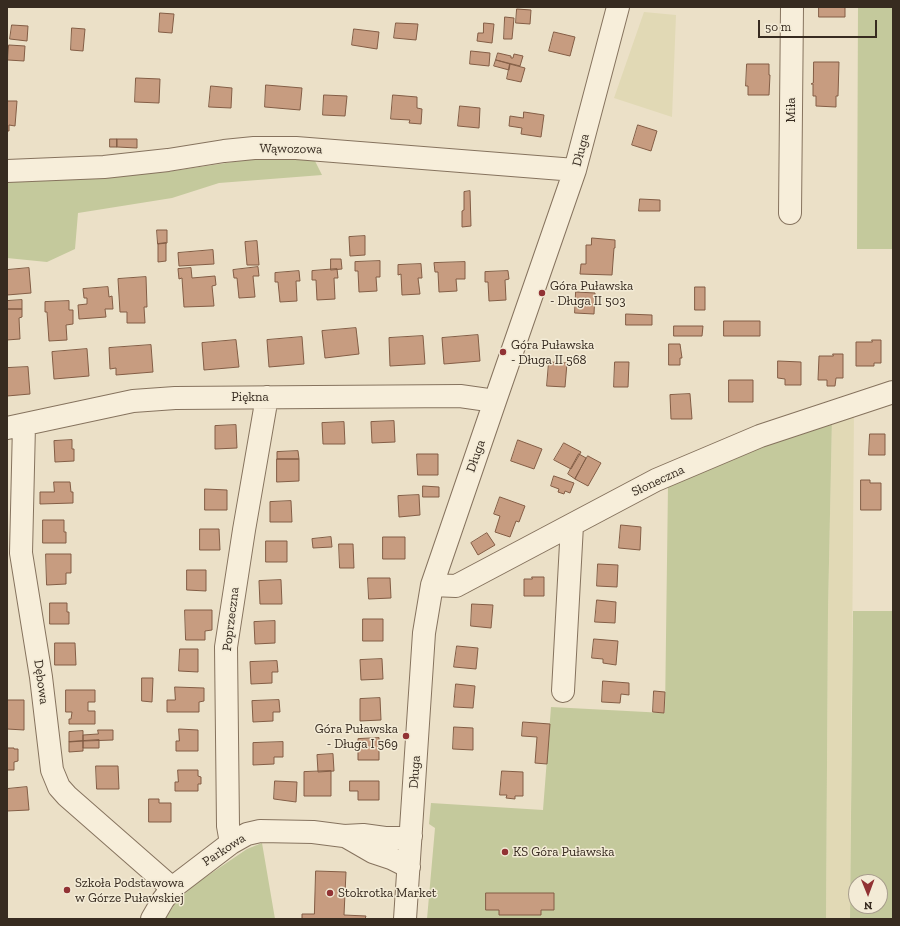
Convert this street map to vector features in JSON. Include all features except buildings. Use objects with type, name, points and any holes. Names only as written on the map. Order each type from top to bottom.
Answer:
[{"type":"street","name":"Długa","points":[[405,919],[412,836],[424,633],[432,585],[575,170],[618,7]]},
{"type":"street","name":"Miła","points":[[790,213],[792,7]]},
{"type":"street","name":"Wąwozowa","points":[[7,172],[111,166],[254,148],[349,151],[446,161],[575,170]]},
{"type":"street","name":"Słoneczna","points":[[432,585],[456,586],[656,480],[760,436],[893,392]]},
{"type":"street","name":"Piękna","points":[[16,426],[133,401],[175,398],[460,396],[495,401]]},
{"type":"street","name":"Poprzeczna","points":[[231,843],[228,826],[226,647],[267,397]]},
{"type":"street","name":"Dębowa","points":[[16,426],[21,553],[41,677],[52,770],[59,787],[67,796],[172,888]]},
{"type":"street","points":[[563,691],[572,525]]},
{"type":"street","name":"Parkowa","points":[[152,919],[172,888],[231,843],[247,834],[260,831],[313,832],[344,836],[363,834],[385,838],[412,836]]},
{"type":"street","name":"Parkowa","points":[[344,836],[373,852],[392,858],[409,867]]},
{"type":"shaded area","points":[[644,12],[676,15],[672,117],[614,98]]},
{"type":"shaded area","points":[[854,409],[850,874],[848,874],[848,914],[850,914],[850,919],[826,919],[828,611],[832,418]]},
{"type":"green space","points":[[858,7],[893,7],[893,249],[857,249]]},
{"type":"green space","points":[[314,159],[322,175],[219,183],[172,198],[78,213],[75,249],[47,262],[7,258],[7,182],[166,172],[246,160]]},
{"type":"green space","points":[[832,418],[828,611],[826,919],[427,919],[435,828],[429,824],[431,803],[543,810],[551,707],[665,713],[668,485]]},
{"type":"green space","points":[[853,611],[893,611],[893,919],[850,919],[850,914],[888,914],[888,874],[850,874]]},
{"type":"green space","points":[[262,843],[275,919],[165,919],[177,901],[194,885],[247,849]]},
{"type":"place","name":"Góra Puławska - Długa II 503","points":[[542,293]]},
{"type":"place","name":"Góra Puławska - Długa II 568","points":[[503,352]]},
{"type":"place","name":"Góra Puławska - Długa I 569","points":[[406,736]]},
{"type":"place","name":"KS Góra Puławska","points":[[505,852]]},
{"type":"place","name":"Szkoła Podstawowa w Górze Puławskiej","points":[[67,890]]},
{"type":"place","name":"Stokrotka Market","points":[[330,893]]}]
